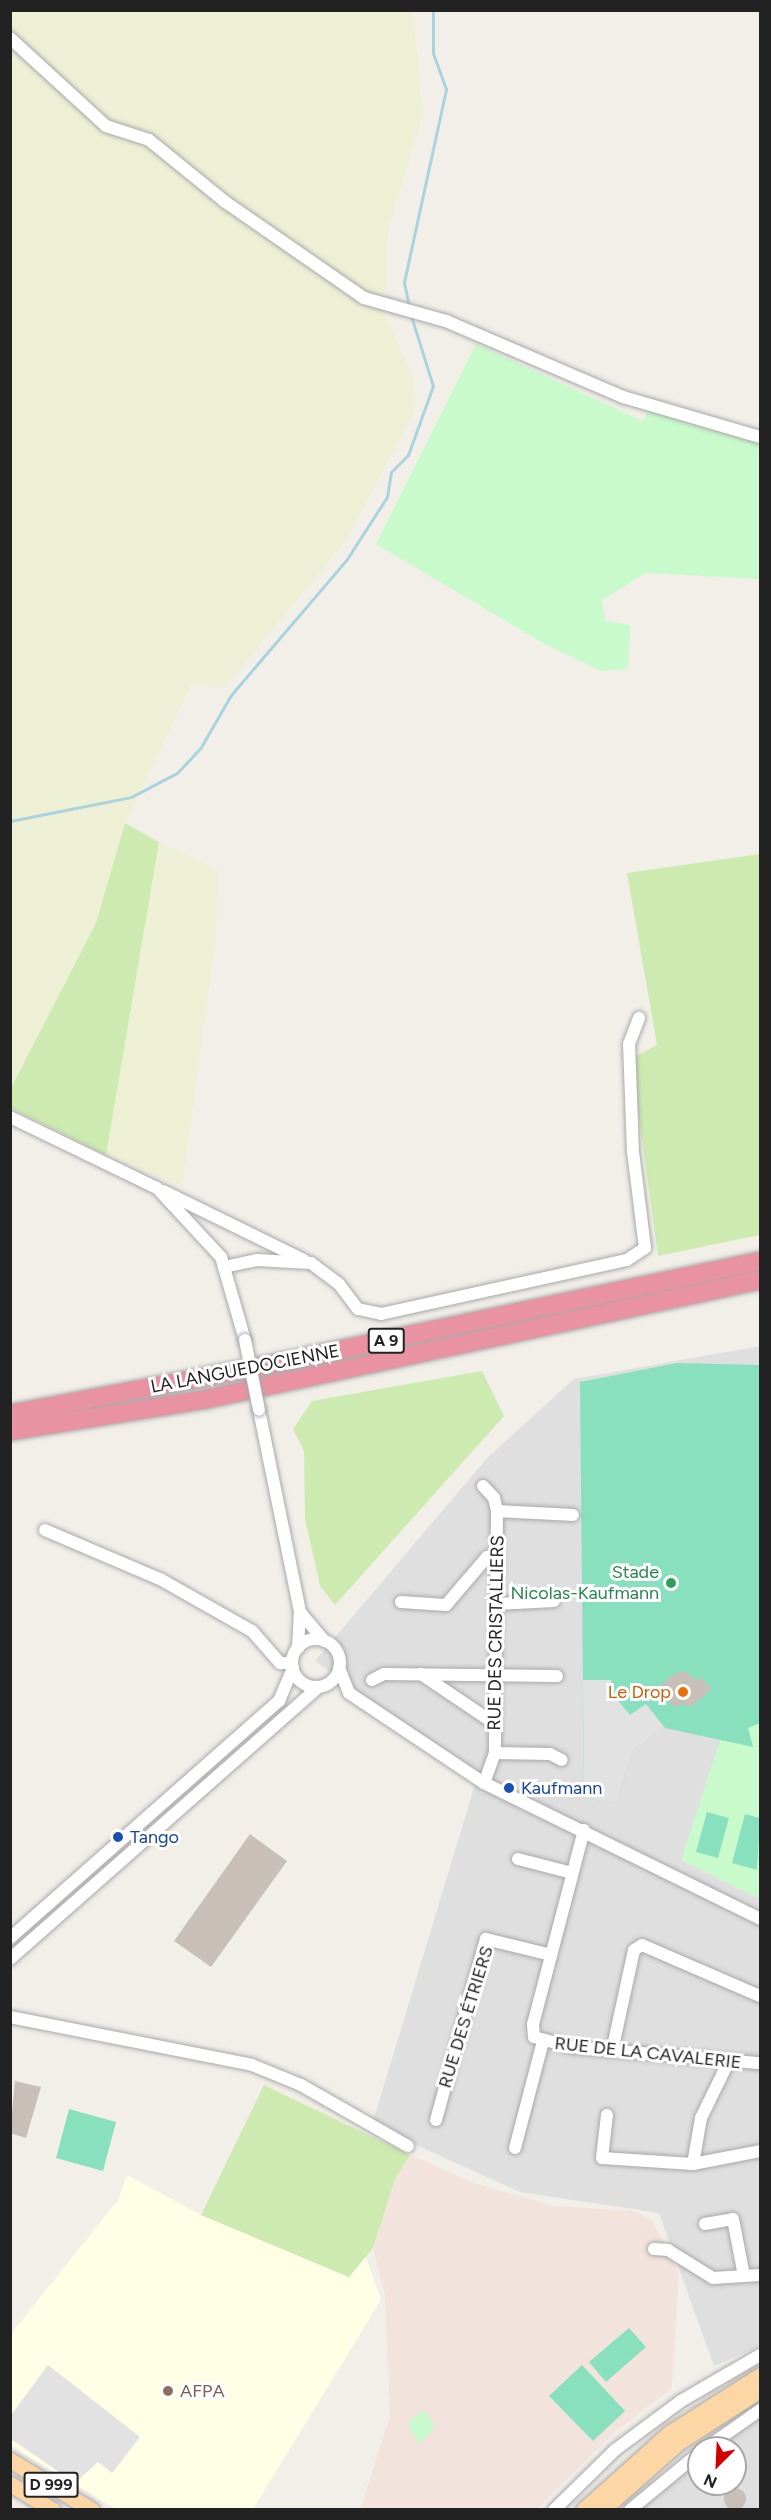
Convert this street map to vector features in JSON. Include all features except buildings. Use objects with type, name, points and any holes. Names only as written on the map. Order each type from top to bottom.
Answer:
[{"type":"highway","name":"LA LANGUEDOCIENNE","points":[[10,1414],[268,1365],[760,1260]]},
{"type":"highway","name":"LA LANGUEDOCIENNE","points":[[10,1431],[207,1399],[760,1280]]},
{"type":"main road","points":[[583,2510],[669,2433],[760,2374]]},
{"type":"main road","points":[[602,2510],[678,2443],[760,2390]]},
{"type":"main road","name":"D 999","points":[[10,2460],[92,2510]]},
{"type":"main road","name":"D 999","points":[[10,2484],[53,2510]]},
{"type":"street","points":[[10,38],[106,126],[149,140],[224,201],[364,298],[419,313],[623,397],[760,437]]},
{"type":"street","points":[[10,1117],[311,1263],[339,1284],[358,1308],[381,1314],[627,1260],[645,1248],[633,1152],[629,1044],[639,1018]]},
{"type":"street","points":[[10,1938],[279,1701],[298,1648],[300,1612],[245,1340],[221,1257],[157,1188]]},
{"type":"street","points":[[224,1268],[256,1260],[311,1263]]},
{"type":"street","name":"RUE DES CRISTALLIERS","points":[[483,1486],[494,1498],[497,1511],[495,1753],[484,1783]]},
{"type":"street","points":[[497,1511],[573,1515]]},
{"type":"street","points":[[45,1530],[160,1579],[252,1631],[280,1663],[292,1665]]},
{"type":"street","points":[[401,1602],[446,1605],[487,1557],[496,1555]]},
{"type":"street","points":[[496,1604],[554,1601]]},
{"type":"street","points":[[300,1612],[325,1642],[338,1653],[339,1668],[349,1693]]},
{"type":"street","points":[[298,1648],[313,1640],[325,1642]]},
{"type":"street","points":[[292,1665],[301,1682],[349,1693],[484,1783],[584,1830],[760,1919]]},
{"type":"street","points":[[10,1959],[320,1687],[333,1680],[339,1668]]},
{"type":"street","points":[[372,1680],[384,1674],[557,1676]]},
{"type":"street","points":[[421,1674],[495,1724]]},
{"type":"street","points":[[495,1753],[550,1754],[562,1760]]},
{"type":"street","name":"RUE DE LA CAVALERIE","points":[[584,1830],[532,2031],[543,2041],[612,2051],[728,2063],[760,2062]]},
{"type":"street","points":[[518,1859],[572,1873]]},
{"type":"street","name":"RUE DES ÉTRIERS","points":[[436,2120],[486,1939],[551,1955]]},
{"type":"street","points":[[612,2051],[634,1950],[642,1944],[701,1974],[760,1996]]},
{"type":"street","points":[[10,2017],[252,2065],[301,2085],[408,2146]]},
{"type":"street","points":[[515,2148],[543,2041]]},
{"type":"street","points":[[693,2164],[700,2118],[728,2063]]},
{"type":"street","points":[[607,2115],[602,2158],[693,2164],[760,2151]]},
{"type":"street","points":[[705,2224],[733,2219],[744,2276]]},
{"type":"street","points":[[654,2249],[668,2250],[713,2278],[760,2275]]},
{"type":"street","points":[[554,2510],[615,2450],[681,2401],[760,2355]]},
{"type":"street","points":[[723,2436],[760,2410]]},
{"type":"street","points":[[630,2510],[687,2463]]},
{"type":"shaded area","points":[[11,11],[413,11],[423,115],[388,229],[384,312],[413,377],[414,412],[347,539],[226,686],[191,685],[125,823],[96,923],[11,1088]]},
{"type":"shaded area","points":[[159,842],[218,870],[216,936],[182,1186],[106,1155]]},
{"type":"shaded area","points":[[760,1346],[760,2346],[714,2366],[659,2213],[520,2192],[372,2125],[477,1778],[315,1661],[487,1458],[574,1379]]},
{"type":"shaded area","points":[[583,1680],[611,1680],[615,1697],[630,1715],[646,1704],[665,1728],[633,1750],[616,1803],[584,1798]]},
{"type":"shaded area","points":[[410,2155],[474,2183],[555,2206],[635,2211],[652,2220],[679,2273],[672,2388],[616,2431],[537,2509],[360,2510],[390,2416],[385,2296],[373,2248],[395,2179]]},
{"type":"shaded area","name":"AFPA","points":[[127,2175],[201,2215],[349,2277],[365,2255],[381,2300],[253,2509],[116,2509],[11,2446],[10,2335],[118,2200]]},
{"type":"shaded area","points":[[48,2365],[140,2437],[112,2473],[98,2462],[75,2483],[11,2439],[11,2415]]},
{"type":"shaded area","points":[[760,2418],[760,2509],[634,2510],[687,2464],[687,2496],[747,2496],[747,2436],[729,2436]]},
{"type":"green space","points":[[476,344],[643,421],[648,411],[756,442],[760,446],[760,579],[646,573],[602,600],[605,621],[630,625],[628,669],[601,671],[541,642],[376,544]]},
{"type":"green space","points":[[125,823],[159,842],[106,1155],[11,1108],[11,1088],[96,923]]},
{"type":"green space","points":[[760,854],[760,1235],[658,1256],[631,1059],[657,1045],[627,873]]},
{"type":"green space","name":"Stade Nicolas-Kaufmann","points":[[677,1363],[760,1365],[760,1723],[748,1728],[753,1747],[665,1728],[633,1750],[616,1803],[584,1798],[580,1382]]},
{"type":"green space","points":[[482,1371],[504,1416],[335,1605],[320,1586],[305,1519],[304,1451],[293,1429],[312,1401]]},
{"type":"green space","points":[[760,1723],[760,1899],[681,1860],[720,1740],[753,1746],[748,1728]]},
{"type":"green space","points":[[707,1812],[729,1818],[718,1858],[696,1852]]},
{"type":"green space","points":[[745,1814],[760,1818],[757,1870],[732,1863]]},
{"type":"green space","points":[[264,2085],[410,2155],[395,2179],[373,2248],[349,2277],[201,2215]]},
{"type":"green space","points":[[69,2109],[116,2122],[103,2171],[56,2158]]},
{"type":"green space","points":[[629,2328],[646,2347],[606,2382],[589,2362]]},
{"type":"green space","points":[[582,2365],[625,2411],[593,2441],[549,2396]]},
{"type":"green space","points":[[425,2411],[435,2427],[419,2444],[408,2426],[413,2417]]},
{"type":"waterway","points":[[409,306],[404,282],[446,89],[433,53],[433,10]]},
{"type":"waterway","points":[[10,821],[131,797],[177,773],[201,747],[231,695],[347,559],[387,497],[391,472],[408,455],[433,386],[411,316]]},
{"type":"place","name":"Stade Nicolas-Kaufmann","points":[[671,1583]]},
{"type":"place","name":"Le Drop","points":[[683,1692]]},
{"type":"place","name":"Kaufmann","points":[[509,1788]]},
{"type":"place","name":"Tango","points":[[118,1837]]},
{"type":"place","name":"AFPA","points":[[168,2391]]}]
